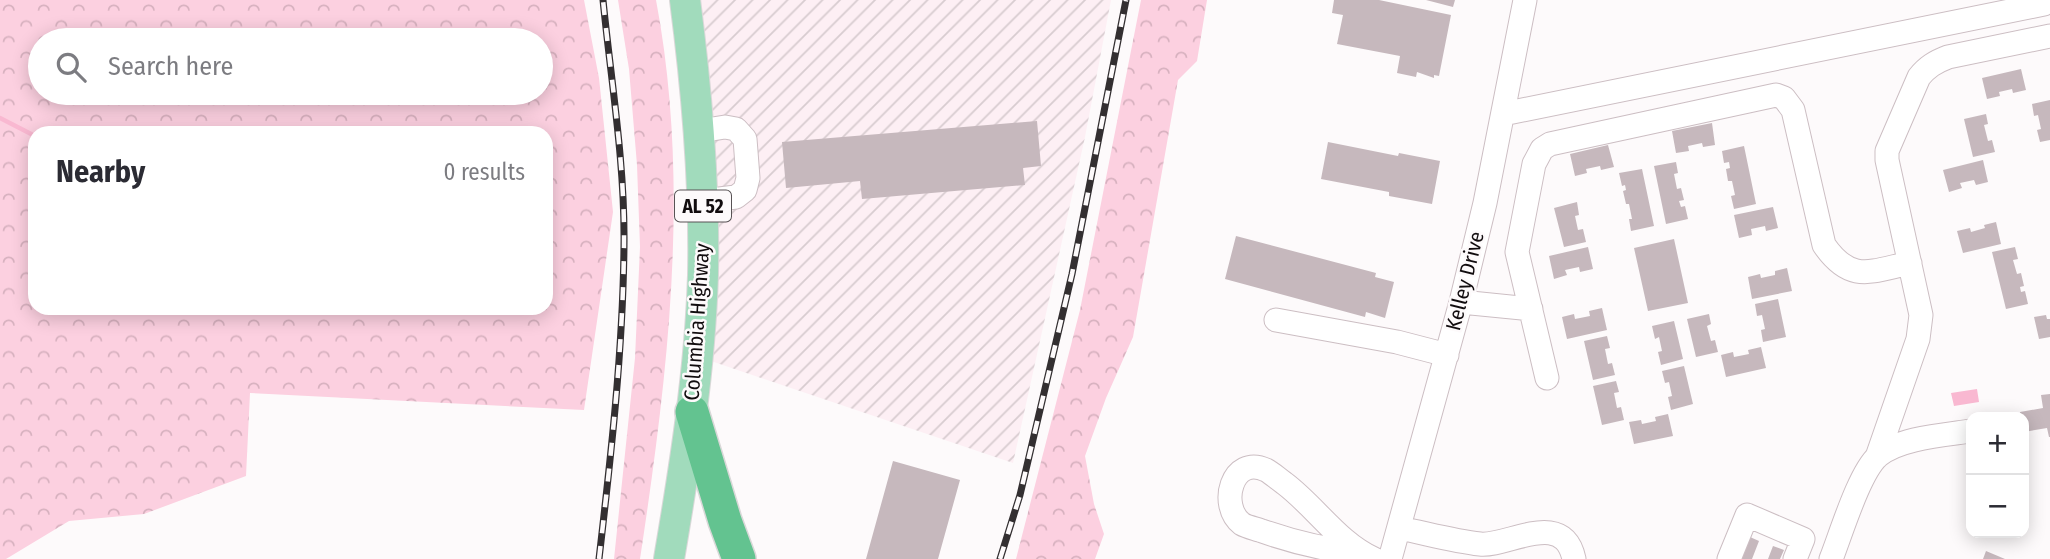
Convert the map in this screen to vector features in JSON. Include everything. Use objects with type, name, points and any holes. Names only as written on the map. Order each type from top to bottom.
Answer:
[{"type":"highway","points":[[692,412],[725,521],[740,559]]},
{"type":"main road","name":"Columbia Highway","points":[[669,559],[692,412],[702,277],[700,131],[685,0]]},
{"type":"street","name":"Kelley Drive","points":[[1390,559],[1461,302],[1485,202],[1525,0]]},
{"type":"street","points":[[1503,114],[2016,4],[2044,4],[2048,0]]},
{"type":"street","points":[[1831,559],[1863,477],[1877,457],[1918,339],[1921,315],[1887,151],[1919,77],[1926,68],[1948,57],[2050,36]]},
{"type":"street","points":[[1546,378],[1517,252],[1534,164],[1542,149],[1550,144],[1776,95],[1784,98],[1793,110],[1824,245],[1833,257],[1843,266],[1865,272],[1910,263]]},
{"type":"street","points":[[700,131],[725,127],[736,129],[745,139],[748,178],[745,190],[736,197],[703,201]]},
{"type":"street","points":[[1461,302],[1531,309]]},
{"type":"street","points":[[1276,320],[1397,342],[1447,355]]},
{"type":"street","points":[[1877,457],[1900,444],[1966,432]]},
{"type":"street","points":[[1247,467],[1265,469],[1292,489],[1368,556],[1298,543],[1242,524],[1233,512],[1230,499],[1231,485],[1237,474],[1247,467]]},
{"type":"street","points":[[1729,559],[1747,515],[1803,539],[1804,556]]},
{"type":"street","points":[[1399,528],[1481,544],[1525,533],[1557,535],[1565,541],[1574,559]]},
{"type":"shaded area","points":[[696,0],[1111,0],[1085,137],[1013,463],[711,361]]},
{"type":"shaded area","points":[[1977,389],[1979,402],[1954,406],[1951,393]]},
{"type":"green space","points":[[0,0],[584,0],[599,78],[613,212],[584,410],[250,393],[246,476],[144,514],[69,521],[6,559],[0,559]]},
{"type":"green space","points":[[618,0],[656,0],[667,70],[672,139],[674,209],[667,350],[640,559],[614,559],[635,358],[640,247],[629,69]]},
{"type":"green space","points":[[1141,0],[1207,0],[1197,61],[1178,80],[1133,337],[1106,398],[1085,456],[1094,504],[1104,534],[1095,559],[1016,559],[1080,310]]},
{"type":"building","points":[[1334,0],[1379,0],[1451,15],[1439,76],[1434,75],[1434,78],[1417,72],[1416,77],[1397,73],[1400,56],[1337,44],[1343,15],[1332,13]]},
{"type":"building","points":[[1426,0],[1455,0],[1453,7]]},
{"type":"building","points":[[2021,69],[2026,90],[1999,92],[2000,96],[1987,99],[1982,78]]},
{"type":"building","points":[[2050,100],[2050,140],[2040,142],[2037,130],[2041,129],[2038,115],[2034,116],[2032,104]]},
{"type":"building","points":[[1986,114],[1988,124],[1984,125],[1988,141],[1992,140],[1995,152],[1973,157],[1964,119]]},
{"type":"building","points":[[1037,121],[1041,166],[1023,168],[1025,185],[862,199],[860,181],[786,188],[782,142]]},
{"type":"building","points":[[1712,123],[1715,145],[1703,147],[1702,143],[1688,146],[1689,151],[1676,153],[1672,131]]},
{"type":"building","points":[[1328,142],[1440,161],[1432,204],[1389,196],[1389,192],[1321,179]]},
{"type":"building","points":[[1608,145],[1614,167],[1586,169],[1587,173],[1575,176],[1570,154]]},
{"type":"building","points":[[1744,146],[1756,204],[1734,209],[1731,196],[1735,195],[1726,169],[1730,168],[1729,162],[1724,163],[1722,151]]},
{"type":"building","points":[[1983,160],[1988,182],[1976,185],[1974,180],[1960,183],[1962,188],[1949,192],[1943,170]]},
{"type":"building","points":[[1676,162],[1678,173],[1674,174],[1677,189],[1681,188],[1684,200],[1679,201],[1681,207],[1685,206],[1688,219],[1666,224],[1654,166]]},
{"type":"building","points":[[1642,169],[1654,226],[1631,231],[1629,204],[1626,204],[1623,191],[1626,190],[1625,185],[1622,186],[1619,173]]},
{"type":"building","points":[[1577,202],[1579,215],[1575,216],[1578,230],[1583,229],[1586,242],[1564,247],[1554,208]]},
{"type":"building","points":[[1773,207],[1778,228],[1766,231],[1765,226],[1751,229],[1752,235],[1739,238],[1734,215]]},
{"type":"building","points":[[1996,222],[2001,244],[1963,253],[1957,231],[1970,228],[1971,232]]},
{"type":"building","points":[[1236,236],[1376,273],[1375,277],[1394,282],[1385,318],[1366,312],[1365,317],[1225,279]]},
{"type":"building","points":[[1674,239],[1688,303],[1648,311],[1634,248]]},
{"type":"building","points":[[1588,247],[1593,269],[1580,272],[1579,267],[1565,270],[1567,275],[1554,279],[1549,256]]},
{"type":"building","points":[[2015,247],[2018,259],[2013,260],[2017,274],[2021,273],[2024,286],[2020,287],[2021,292],[2025,291],[2028,304],[2006,309],[1992,252]]},
{"type":"building","points":[[1787,268],[1792,291],[1752,299],[1748,277],[1760,274],[1761,278],[1775,275],[1775,271]]},
{"type":"building","points":[[1778,299],[1786,337],[1763,342],[1761,330],[1765,329],[1762,315],[1757,316],[1755,304]]},
{"type":"building","points":[[1602,308],[1607,330],[1567,339],[1562,317],[1574,314],[1575,319],[1590,316],[1589,311]]},
{"type":"building","points":[[1709,314],[1711,324],[1707,326],[1711,341],[1715,340],[1718,352],[1696,357],[1687,319]]},
{"type":"building","points":[[2046,315],[2047,319],[2050,319],[2050,337],[2039,339],[2034,317]]},
{"type":"building","points":[[1674,321],[1683,359],[1661,365],[1659,337],[1655,339],[1652,326]]},
{"type":"building","points":[[1607,336],[1610,348],[1605,349],[1608,364],[1612,363],[1615,375],[1593,380],[1584,341]]},
{"type":"building","points":[[1761,347],[1766,368],[1726,377],[1721,355],[1733,352],[1734,357],[1749,354],[1748,350]]},
{"type":"building","points":[[1684,366],[1693,404],[1671,410],[1669,382],[1665,383],[1662,371]]},
{"type":"building","points":[[1616,381],[1619,392],[1614,393],[1617,408],[1621,407],[1624,420],[1602,425],[1593,386]]},
{"type":"building","points":[[2050,394],[2050,437],[2047,428],[2029,431],[2029,412],[2020,412],[2043,408],[2041,395]]},
{"type":"building","points":[[1668,414],[1673,436],[1634,444],[1629,422],[1641,420],[1642,424],[1656,421],[1655,417]]},
{"type":"building","points":[[893,461],[960,480],[938,559],[866,559]]},
{"type":"building","points":[[1750,537],[1759,541],[1752,559],[1741,559]]},
{"type":"building","points":[[1773,546],[1784,550],[1780,559],[1768,559]]},
{"type":"building","points":[[1986,551],[2005,559],[1983,559]]},
{"type":"waterway","points":[[0,118],[28,132]]},
{"type":"railway","points":[[599,559],[619,363],[624,245],[620,153],[603,0]]},
{"type":"railway","points":[[1000,559],[1020,495],[1072,274],[1126,0]]}]
